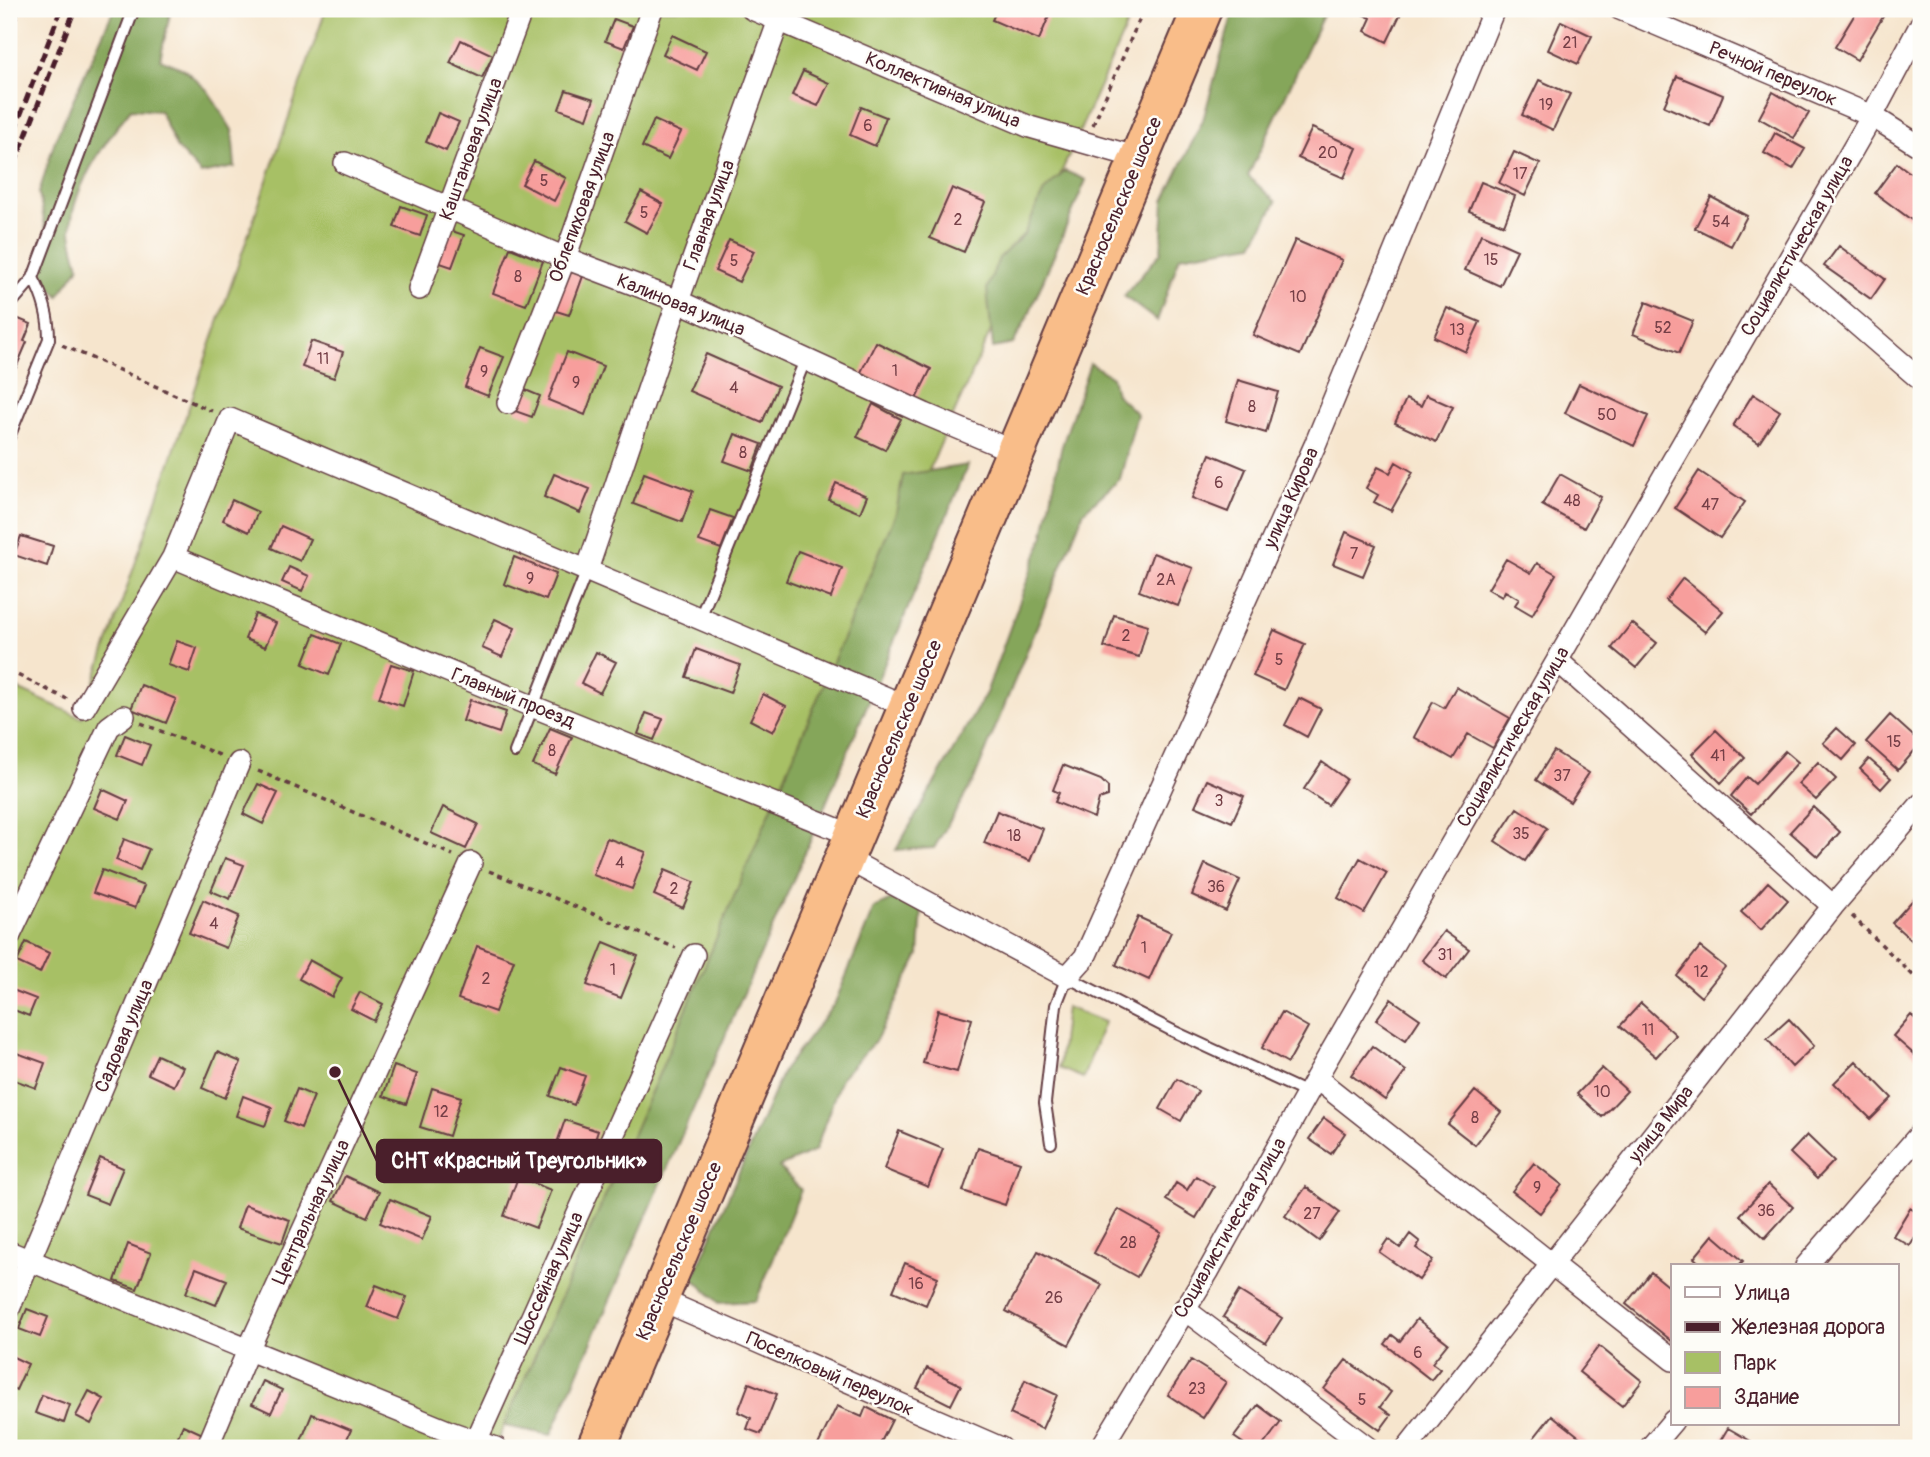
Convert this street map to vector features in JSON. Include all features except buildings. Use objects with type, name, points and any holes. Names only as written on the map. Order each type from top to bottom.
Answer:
[{"type":"highway","name":"Красносельское шоссе","points":[[596,1448],[1202,9]]},
{"type":"street","name":"Каштановая улица","points":[[419,289],[522,9]]},
{"type":"street","name":"Облепиховая улица","points":[[508,403],[565,258],[652,9]]},
{"type":"street","name":"Коллективная улица","points":[[756,9],[1030,127],[1139,159]]},
{"type":"street","name":"улица Кирова","points":[[1067,977],[1085,957],[1315,445],[1494,9]]},
{"type":"street","name":"Речной переулок","points":[[1620,9],[1872,116],[1921,147]]},
{"type":"street","name":"Главная улица","points":[[587,570],[678,301],[779,20]]},
{"type":"street","name":"Социалистическая улица","points":[[1101,1448],[1209,1270],[1311,1086],[1872,116],[1921,24]]},
{"type":"street","name":"Калиновая улица","points":[[345,163],[565,258],[678,301],[925,414],[1015,452]]},
{"type":"street","points":[[1787,264],[1921,380]]},
{"type":"street","points":[[84,708],[173,557],[230,419],[908,707]]},
{"type":"street","name":"Главный проезд","points":[[173,557],[534,707],[849,847],[1067,977]]},
{"type":"street","points":[[1558,661],[1833,906]]},
{"type":"street","points":[[9,937],[108,727],[124,716]]},
{"type":"street","name":"Садовая улица","points":[[9,1309],[239,763]]},
{"type":"street","name":"улица Мира","points":[[1406,1448],[1833,906],[1921,804]]},
{"type":"street","name":"Центральная улица","points":[[207,1448],[249,1349],[471,863]]},
{"type":"street","name":"Шоссейная улица","points":[[474,1445],[694,955]]},
{"type":"street","points":[[1311,1086],[1551,1264],[1671,1358]]},
{"type":"street","points":[[1808,1264],[1921,1133]]},
{"type":"street","points":[[9,1252],[249,1349],[474,1445],[496,1448]]},
{"type":"street","name":"Поселковый переулок","points":[[659,1299],[1000,1448]]},
{"type":"street","points":[[1184,1309],[1368,1448]]},
{"type":"street","points":[[1650,1448],[1671,1423]]},
{"type":"lane","points":[[9,306],[33,278],[134,9]]},
{"type":"lane","points":[[9,437],[49,339],[49,322],[43,296],[33,278]]},
{"type":"lane","points":[[701,618],[806,358]]},
{"type":"lane","points":[[515,752],[587,570]]},
{"type":"lane","points":[[1051,1143],[1045,1103],[1056,1006],[1067,977],[1173,1031],[1311,1086]]},
{"type":"path","points":[[9,37],[19,9]]},
{"type":"path","points":[[1086,143],[1144,9]]},
{"type":"path","points":[[49,339],[230,419]]},
{"type":"path","points":[[9,671],[84,708]]},
{"type":"path","points":[[124,716],[239,763]]},
{"type":"path","points":[[1833,906],[1846,911],[1864,926],[1921,982]]},
{"type":"green space","points":[[114,9],[171,9],[160,59],[184,69],[208,91],[232,130],[235,167],[201,174],[176,147],[160,111],[131,109],[101,150],[83,181],[71,230],[79,267],[59,296],[40,277],[46,231],[39,193],[55,140]]},
{"type":"green space","points":[[326,9],[1134,9],[494,1448],[9,1448],[9,685],[82,718]]},
{"type":"green space","points":[[1234,9],[1326,9],[1248,176],[1276,202],[1253,244],[1180,256],[1157,321],[1124,296],[1161,252],[1164,201],[1203,120]]},
{"type":"green space","points":[[1065,171],[1086,180],[1028,316],[1013,344],[993,348],[987,289],[999,258],[1024,234],[1044,191]]},
{"type":"green space","points":[[1090,363],[1112,377],[1116,394],[1137,414],[1120,479],[1084,511],[974,780],[934,848],[896,850],[986,693],[1044,535],[1061,449]]},
{"type":"green space","points":[[968,465],[808,846],[551,1435],[504,1426],[659,1074],[896,513],[903,475]]},
{"type":"green space","points":[[891,900],[922,908],[919,955],[876,1040],[841,1078],[815,1151],[779,1167],[801,1190],[756,1301],[719,1303],[693,1278],[783,1071],[835,1003],[874,908]]},
{"type":"green space","points":[[1066,1007],[1104,1022],[1083,1078],[1059,1068]]},
{"type":"railway","points":[[9,145],[61,9]]},
{"type":"railway","points":[[9,179],[75,9]]},
{"type":"place","name":"СНТ «Красный Треугольник»","points":[[335,1072]]}]
